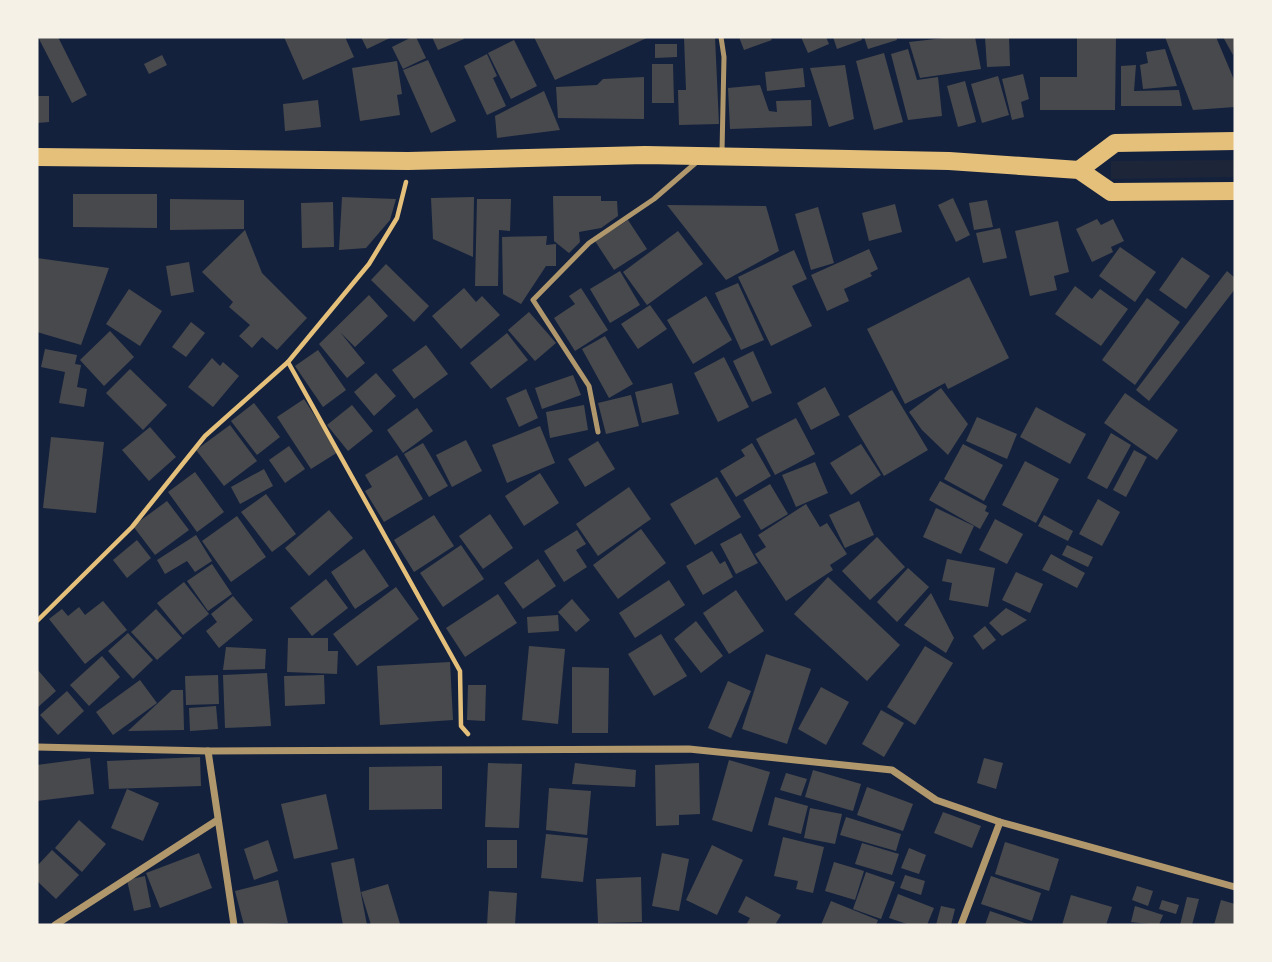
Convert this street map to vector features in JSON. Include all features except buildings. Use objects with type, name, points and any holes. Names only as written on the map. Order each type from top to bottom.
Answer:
[{"type":"main road","points":[[1079,170],[1115,143],[1235,141]]},
{"type":"main road","points":[[37,157],[408,161],[714,156],[948,161],[1079,170],[1111,192],[1235,191]]},
{"type":"street","points":[[37,747],[208,751],[689,749],[892,770],[936,800],[1000,822],[1235,887]]},
{"type":"street","points":[[208,751],[216,821],[234,925]]},
{"type":"street","points":[[55,925],[216,821]]},
{"type":"street","points":[[961,925],[1000,822]]},
{"type":"lane","points":[[598,432],[589,386],[533,300],[589,243],[714,156],[724,57],[721,37]]},
{"type":"path","points":[[37,621],[132,527],[205,436],[288,362],[369,264],[397,218],[404,195],[408,161]]},
{"type":"path","points":[[288,362],[460,671],[461,726],[483,750]]},
{"type":"shaded area","points":[[1235,160],[1235,177],[1111,179],[1111,161]]}]
